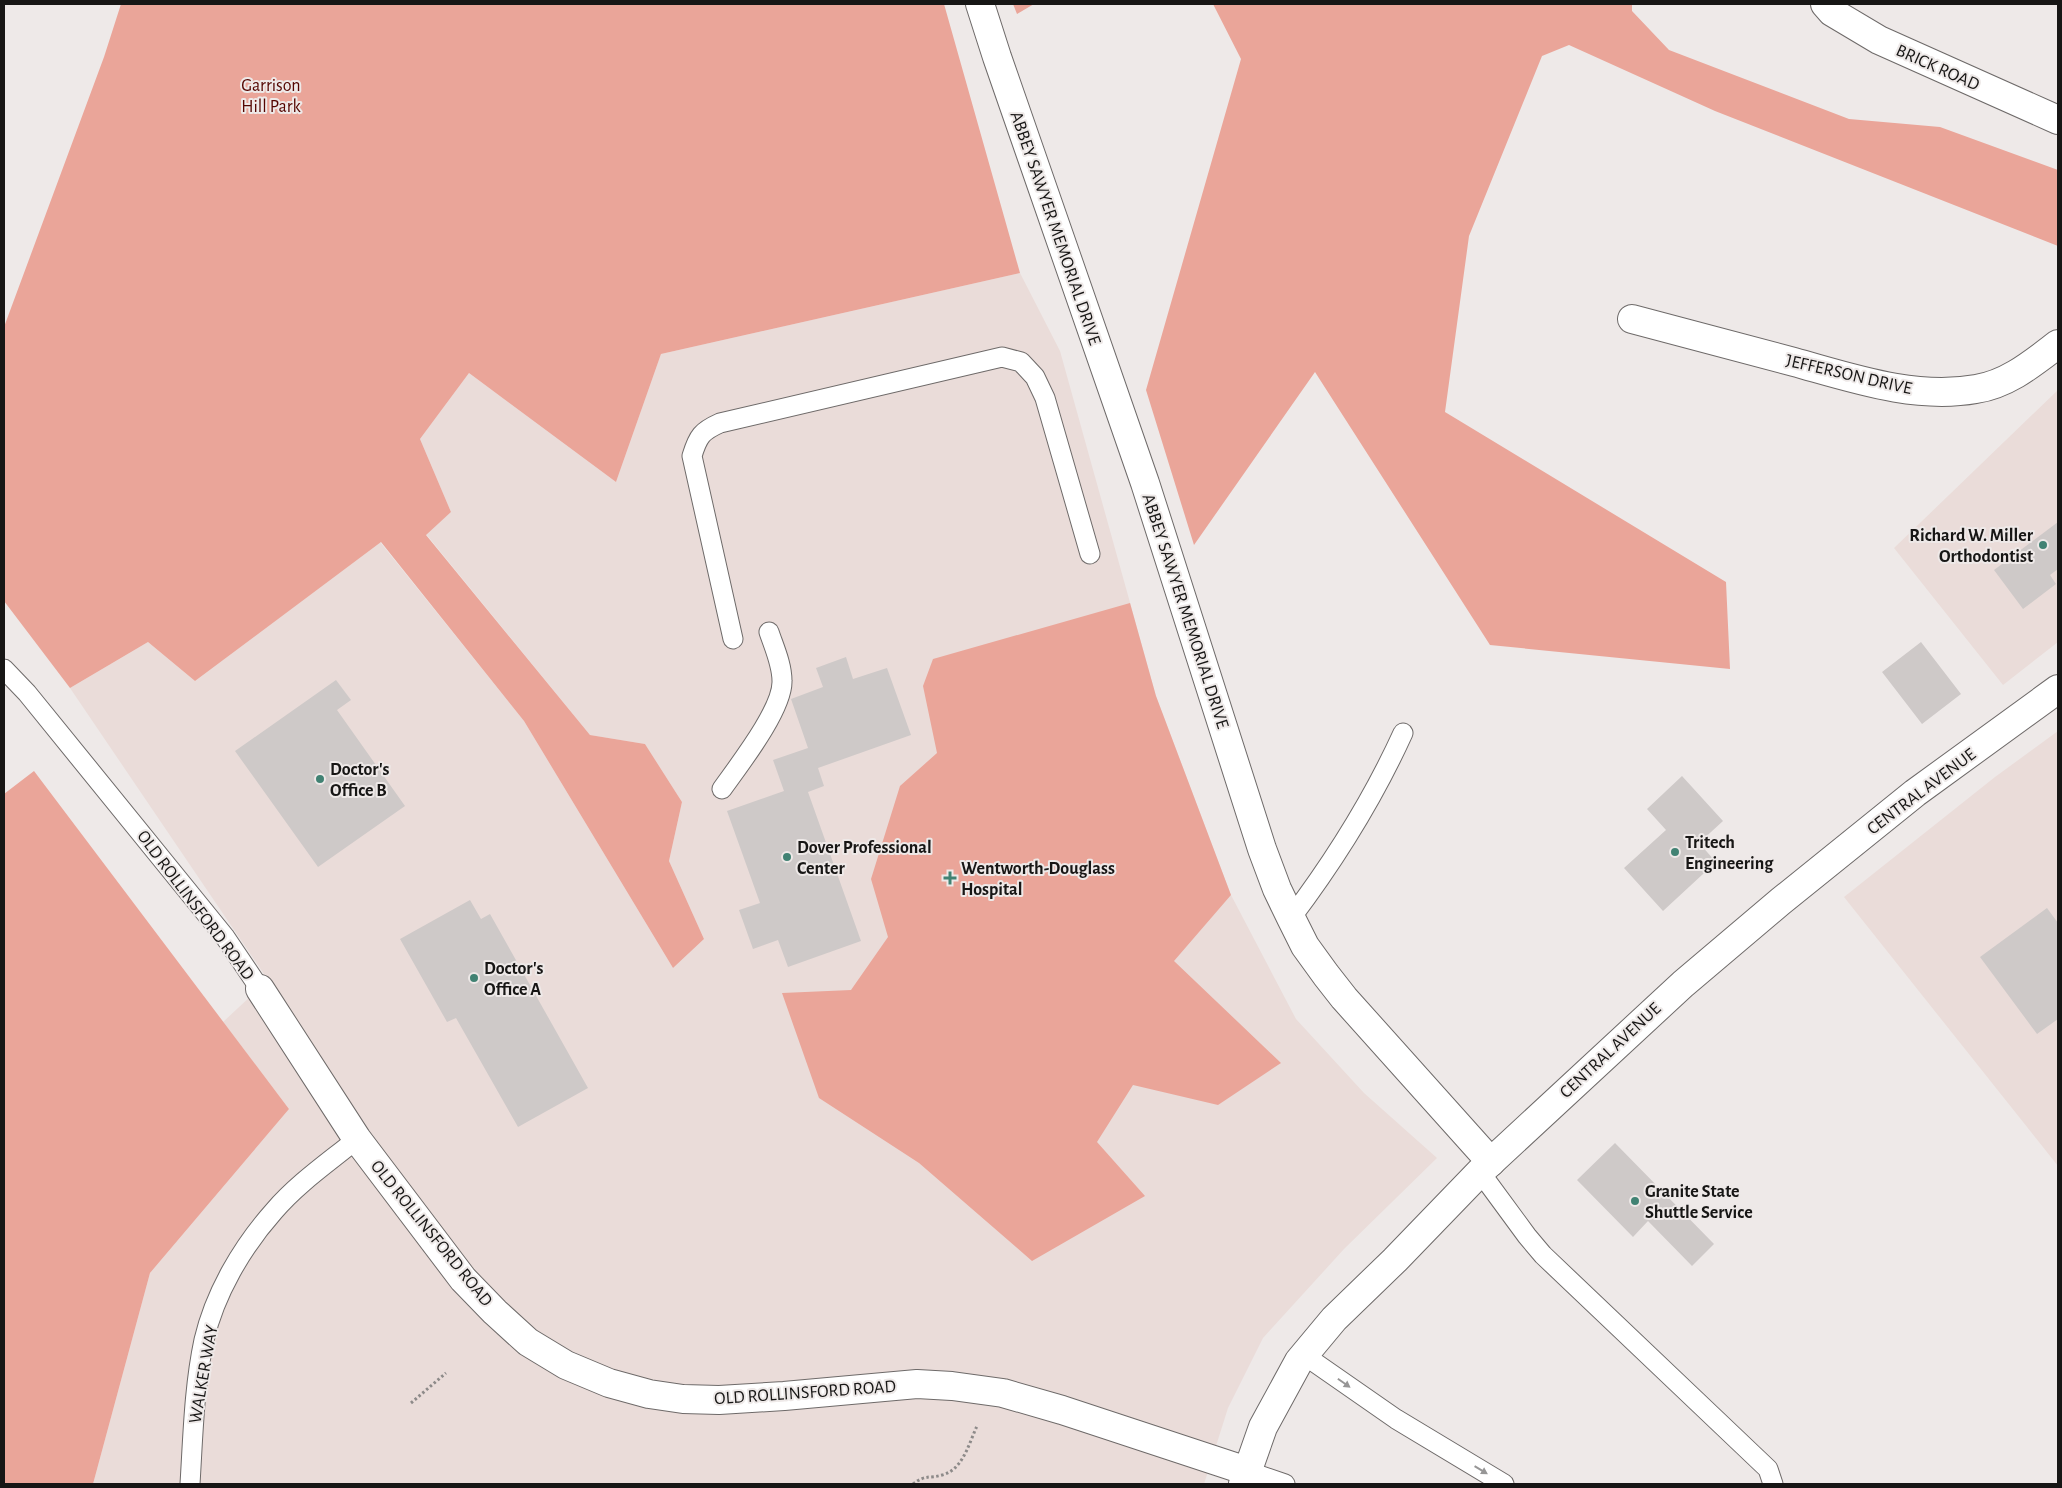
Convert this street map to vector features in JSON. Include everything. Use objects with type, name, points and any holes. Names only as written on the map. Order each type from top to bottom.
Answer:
[{"type":"street","name":"ABBEY SAWYER MEMORIAL DRIVE","points":[[980,4],[1145,483],[1262,849],[1277,889],[1305,946],[1344,998],[1486,1167]]},
{"type":"street","name":"BRICK ROAD","points":[[1825,4],[1832,12],[1878,40],[2058,120]]},
{"type":"street","name":"JEFFERSON DRIVE","points":[[1632,319],[1864,381],[1911,390],[1948,392],[1977,389],[2006,380],[2058,344]]},
{"type":"street","name":"CENTRAL AVENUE","points":[[1245,1478],[1263,1427],[1304,1355],[1334,1319],[1486,1167],[1683,984],[1781,901],[1915,793],[2058,689]]},
{"type":"street","name":"OLD ROLLINSFORD ROAD","points":[[260,989],[357,1139],[464,1279],[495,1312],[528,1342],[566,1365],[609,1383],[649,1394],[675,1398],[719,1400],[831,1393],[917,1384],[952,1386],[1003,1393],[1062,1410],[1245,1478]]},
{"type":"lane","points":[[733,639],[692,456],[696,442],[706,429],[730,421],[1002,357],[1021,362],[1035,377],[1045,398],[1090,554]]},
{"type":"lane","points":[[722,789],[766,722],[779,698],[782,681],[779,661],[768,632]]},
{"type":"lane","name":"OLD ROLLINSFORD ROAD","points":[[4,669],[27,693],[225,937],[260,989]]},
{"type":"lane","points":[[1291,918],[1312,890],[1364,810],[1388,767],[1403,733]]},
{"type":"lane","name":"WALKER WAY","points":[[190,1484],[198,1381],[205,1340],[218,1301],[235,1266],[253,1237],[274,1210],[300,1184],[357,1139]]},
{"type":"lane","points":[[1486,1167],[1527,1236],[1543,1254],[1768,1469],[1773,1484]]},
{"type":"lane","points":[[1304,1355],[1396,1419],[1504,1484]]},
{"type":"lane","points":[[1245,1478],[1286,1484]]},
{"type":"path","points":[[411,1403],[446,1373]]},
{"type":"path","points":[[913,1484],[926,1476],[942,1476],[952,1471],[963,1458],[977,1426]]},
{"type":"shaded area","name":"Wentworth-Douglass Hospital","points":[[1020,273],[1060,351],[1156,696],[1231,895],[1296,1019],[1364,1093],[1437,1158],[1344,1249],[1263,1338],[1228,1408],[1204,1484],[93,1484],[150,1273],[289,1109],[223,1022],[268,980],[70,688],[148,642],[195,681],[380,542],[524,721],[673,968],[704,939],[669,861],[682,802],[645,744],[590,735],[426,534],[451,512],[420,439],[469,373],[616,482],[661,354]]},
{"type":"shaded area","points":[[2058,390],[2058,642],[2003,685],[1894,548]]},
{"type":"shaded area","points":[[2058,731],[2058,1166],[1844,897],[1995,777]]},
{"type":"green space","name":"Garrison Hill Park","points":[[121,4],[944,4],[1020,273],[661,354],[616,482],[469,373],[420,439],[451,512],[426,535],[590,735],[645,744],[682,802],[669,861],[704,939],[673,968],[524,721],[381,542],[195,681],[148,642],[70,688],[4,601],[4,327],[104,57]]},
{"type":"green space","points":[[1013,4],[1034,4],[1017,14]]},
{"type":"green space","points":[[1213,4],[1632,4],[1632,11],[1669,50],[1849,119],[1940,127],[2058,170],[2058,246],[1715,111],[1569,45],[1542,56],[1469,236],[1445,412],[1726,582],[1730,669],[1490,645],[1315,372],[1194,545],[1146,390],[1241,59]]},
{"type":"green space","points":[[1130,603],[1156,696],[1231,895],[1174,961],[1281,1063],[1218,1105],[1133,1085],[1097,1142],[1145,1196],[1032,1261],[919,1163],[819,1098],[782,993],[851,990],[888,937],[871,879],[900,786],[937,753],[923,686],[933,659]]},
{"type":"green space","points":[[34,771],[289,1109],[150,1273],[93,1484],[4,1484],[4,794]]},
{"type":"building","name":"Richard W. Miller Orthodontist","points":[[2058,522],[2058,569],[2050,575],[2056,584],[2023,609],[1994,570]]},
{"type":"building","points":[[1921,642],[1961,694],[1922,724],[1882,672]]},
{"type":"building","name":"Dover Professional Center","points":[[846,657],[853,679],[887,668],[911,735],[818,768],[824,786],[808,792],[861,941],[788,967],[778,940],[753,949],[739,910],[760,903],[727,811],[784,791],[773,760],[808,748],[791,699],[823,687],[816,668]]},
{"type":"building","name":"Doctor's Office B","points":[[336,680],[351,700],[337,710],[405,806],[318,867],[235,751]]},
{"type":"building","name":"Tritech Engineering","points":[[1682,776],[1723,821],[1699,843],[1716,862],[1663,911],[1624,868],[1666,830],[1647,809]]},
{"type":"building","name":"Doctor's Office A","points":[[470,900],[481,919],[490,914],[588,1088],[518,1127],[456,1018],[447,1022],[400,939]]},
{"type":"building","points":[[2047,908],[2058,923],[2058,1019],[2037,1034],[1980,957]]},
{"type":"building","name":"Granite State Shuttle Service","points":[[1615,1143],[1714,1244],[1692,1266],[1648,1221],[1633,1237],[1577,1180]]},
{"type":"place","name":"Richard W. Miller Orthodontist","points":[[2043,545]]},
{"type":"place","name":"Doctor's Office B","points":[[320,779]]},
{"type":"place","name":"Tritech Engineering","points":[[1675,852]]},
{"type":"place","name":"Dover Professional Center","points":[[787,857]]},
{"type":"place","name":"Wentworth-Douglass Hospital","points":[[950,878]]},
{"type":"place","name":"Doctor's Office A","points":[[474,978]]},
{"type":"place","name":"Granite State Shuttle Service","points":[[1635,1201]]}]
